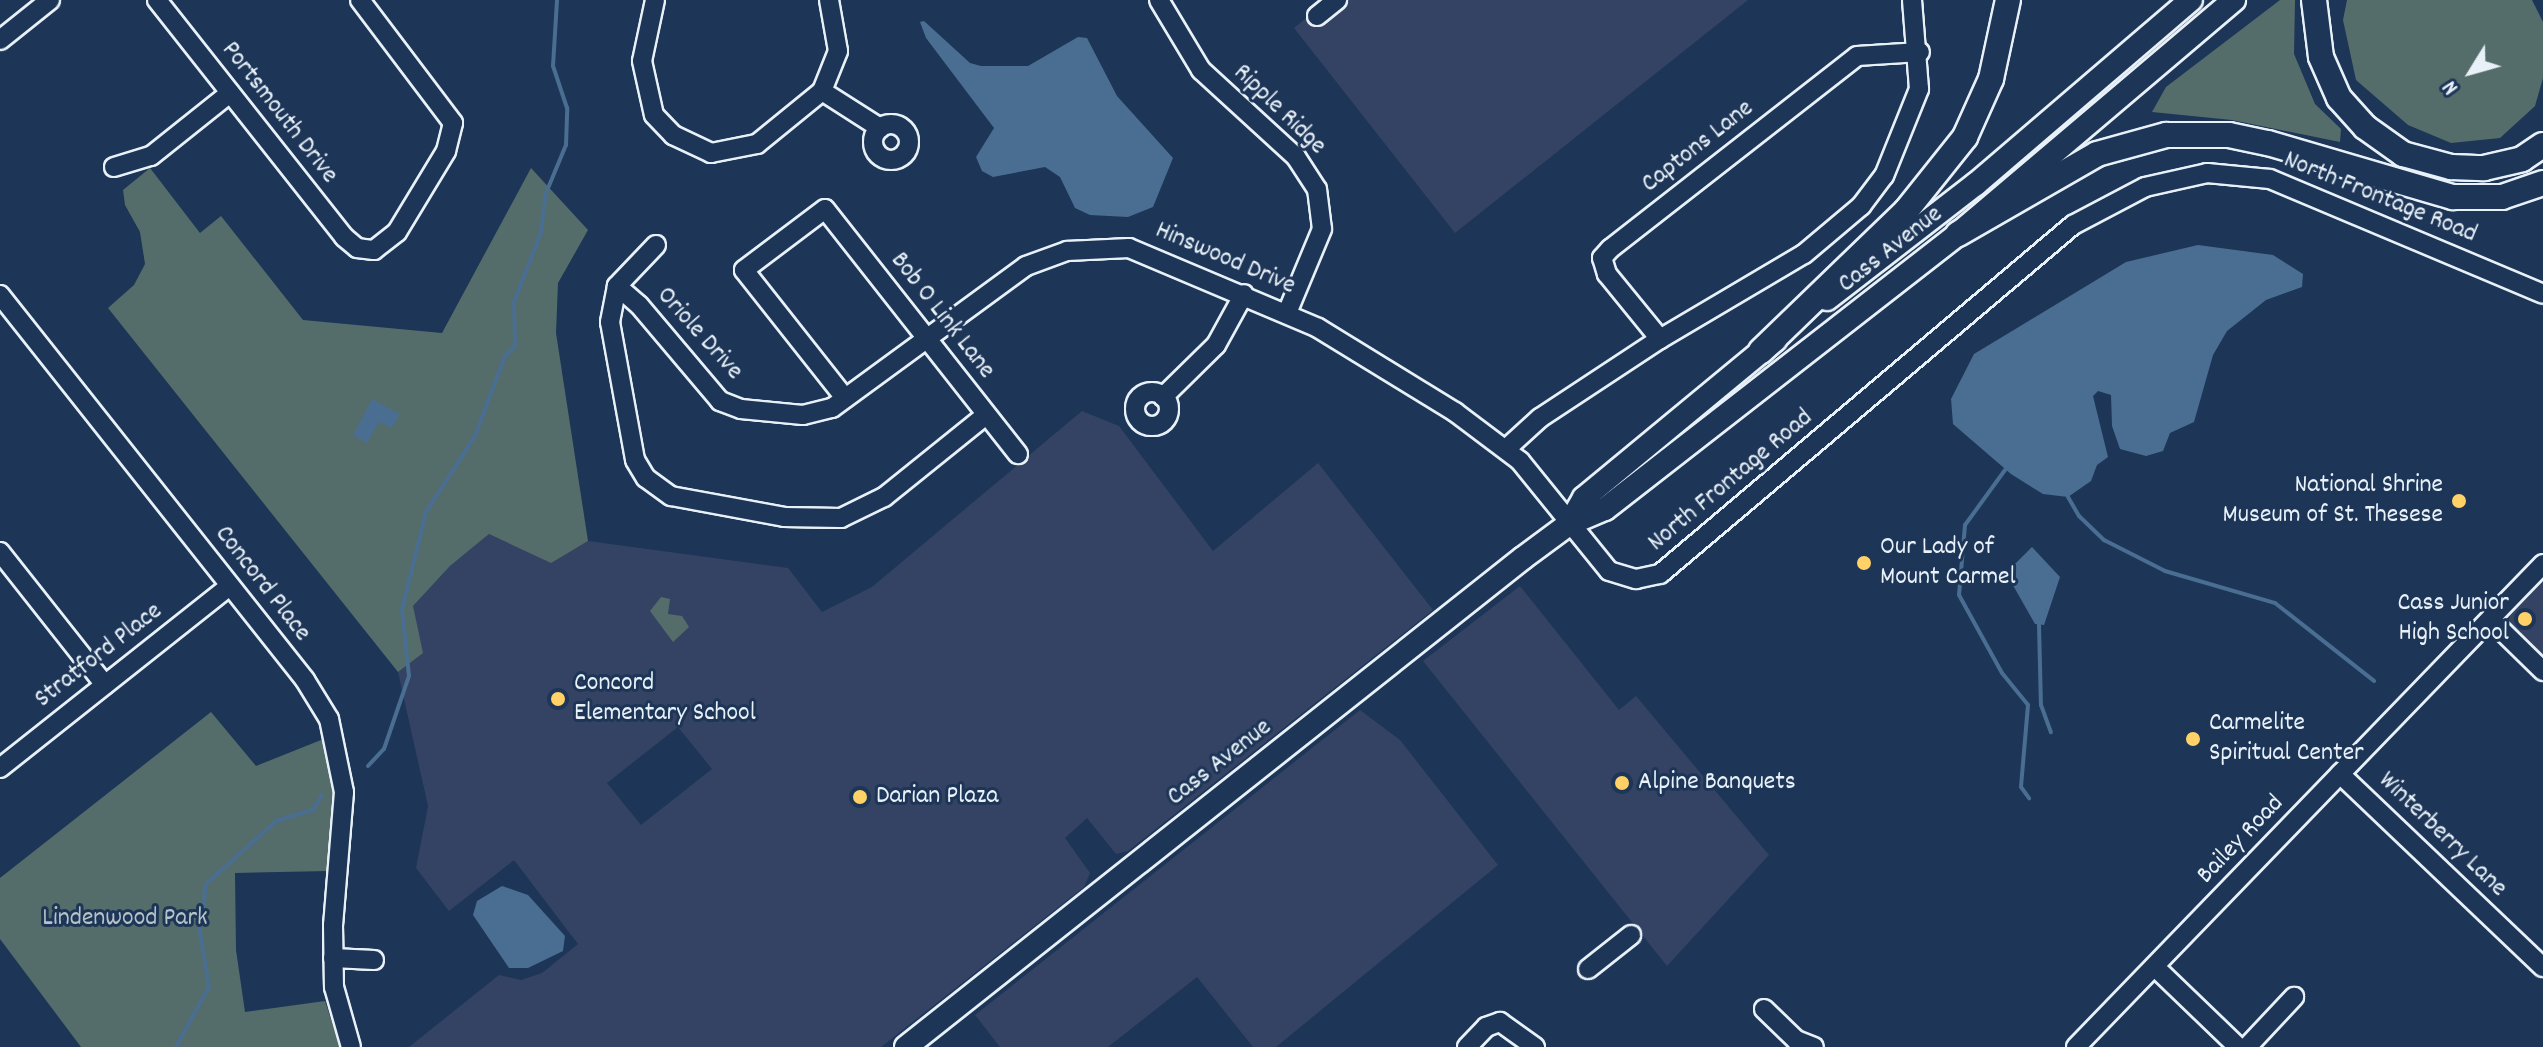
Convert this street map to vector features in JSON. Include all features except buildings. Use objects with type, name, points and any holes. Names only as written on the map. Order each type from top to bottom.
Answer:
[{"type":"highway","points":[[1761,351],[1906,211],[1959,147],[1991,79],[2008,0]]},
{"type":"highway","points":[[2314,0],[2321,57],[2339,98],[2365,127],[2403,154],[2451,167],[2484,168],[2522,159],[2543,145]]},
{"type":"highway","points":[[1958,234],[2097,154],[2166,135],[2229,135],[2268,143],[2453,197],[2502,197],[2543,183]]},
{"type":"main road","name":"Cass Avenue","points":[[1569,524],[1584,498],[1761,351],[1976,184],[2191,0]]},
{"type":"main road","name":"Cass Avenue","points":[[906,1047],[1569,524],[1605,509],[1958,234],[2234,0]]},
{"type":"street","points":[[0,40],[50,0]]},
{"type":"street","name":"Portsmouth Drive","points":[[157,0],[344,237],[366,250],[384,245],[397,232],[446,151],[453,123],[360,0]]},
{"type":"street","points":[[655,0],[642,61],[644,82],[654,115],[681,140],[711,153],[747,148],[822,91],[838,51],[829,0]]},
{"type":"street","name":"Ripple Ridge","points":[[1159,0],[1201,70],[1312,178],[1322,229],[1287,313]]},
{"type":"street","points":[[1317,16],[1337,0]]},
{"type":"street","points":[[1506,449],[1540,418],[1660,339],[1804,254],[1861,206],[1884,176],[1919,89],[1920,52],[1912,0]]},
{"type":"street","name":"Captons Lane","points":[[1660,339],[1607,274],[1602,258],[1610,249],[1857,56],[1920,52]]},
{"type":"street","points":[[822,91],[880,128]]},
{"type":"street","points":[[114,167],[151,156],[230,93]]},
{"type":"street","name":"North Frontage Road","points":[[1506,449],[1609,571],[1636,579],[1660,574],[2073,225],[2119,198],[2174,179],[2207,173],[2270,179],[2543,294]]},
{"type":"street","name":"Bob O Link Lane","points":[[845,398],[744,270],[825,209],[920,341],[1018,454]]},
{"type":"street","points":[[656,245],[617,286],[610,322],[628,437],[640,469],[671,496],[784,517],[841,518],[884,497],[986,415]]},
{"type":"street","name":"Hinswood Drive","points":[[920,341],[1007,275],[1040,259],[1081,248],[1129,248],[1244,294],[1338,339],[1506,449]]},
{"type":"street","name":"Oriole Drive","points":[[617,286],[639,305],[708,391],[727,404],[803,415],[832,408],[920,341]]},
{"type":"street","points":[[1163,397],[1216,345],[1244,294]]},
{"type":"street","name":"Concord Place","points":[[0,295],[314,692],[337,744],[344,792],[333,958],[336,1007],[351,1047]]},
{"type":"street","points":[[0,552],[105,685]]},
{"type":"street","name":"Bailey Road","points":[[2076,1047],[2543,564]]},
{"type":"street","name":"Stratford Place","points":[[0,768],[230,586]]},
{"type":"street","points":[[2491,620],[2543,671]]},
{"type":"street","name":"Winterberry Lane","points":[[2340,774],[2543,967]]},
{"type":"street","points":[[1588,969],[1631,935]]},
{"type":"street","points":[[333,958],[374,960]]},
{"type":"street","points":[[2155,967],[2238,1047]]},
{"type":"street","points":[[2247,1047],[2294,997]]},
{"type":"street","points":[[1764,1009],[1796,1040],[1814,1047]]},
{"type":"street","points":[[1467,1047],[1486,1027],[1500,1022],[1535,1047]]},
{"type":"shaded area","points":[[1328,0],[1748,0],[1455,233],[1294,28]]},
{"type":"shaded area","points":[[924,21],[970,63],[981,66],[1028,66],[1078,37],[1087,38],[1117,96],[1173,158],[1153,207],[1128,217],[1090,215],[1075,208],[1060,177],[1045,167],[993,177],[982,171],[976,157],[994,128],[926,38],[920,22]]},
{"type":"shaded area","points":[[2198,245],[2273,255],[2303,274],[2302,287],[2266,300],[2227,331],[2213,355],[2194,422],[2170,433],[2163,451],[2146,456],[2120,449],[2112,426],[2111,395],[2098,391],[2093,396],[2108,457],[2097,465],[2091,481],[2068,497],[2043,494],[2011,474],[1953,424],[1951,399],[1974,354],[2126,262]]},
{"type":"shaded area","points":[[372,399],[400,414],[392,428],[379,422],[367,443],[353,435]]},
{"type":"shaded area","points":[[1082,411],[1119,426],[1213,551],[1318,463],[1433,610],[1128,851],[1116,854],[1087,818],[1065,838],[1090,873],[1084,887],[881,1047],[409,1047],[499,975],[521,980],[542,973],[578,944],[514,860],[449,911],[416,868],[428,806],[398,672],[422,653],[412,607],[450,566],[489,534],[551,562],[588,541],[788,568],[822,612],[872,587]],"holes":[[[678,727],[712,769],[641,825],[607,783]]]},
{"type":"shaded area","points":[[2032,547],[2060,577],[2044,625],[2035,624],[2006,573]]},
{"type":"shaded area","name":"Cass Junior High School","points":[[2543,577],[2543,659],[2508,622],[2512,609]]},
{"type":"shaded area","points":[[1520,586],[1619,710],[1636,696],[1769,855],[1667,966],[1423,661]]},
{"type":"shaded area","points":[[1360,710],[1400,740],[1498,865],[1276,1047],[1253,1047],[1197,977],[1108,1047],[1000,1047],[975,1015]]},
{"type":"shaded area","points":[[502,886],[528,895],[565,936],[563,951],[528,968],[509,968],[473,915],[477,901]]},
{"type":"green space","points":[[2280,0],[2295,0],[2294,54],[2315,104],[2341,129],[2340,142],[2232,120],[2152,112],[2166,87]]},
{"type":"green space","points":[[2347,0],[2532,0],[2543,22],[2543,78],[2535,106],[2500,138],[2451,143],[2408,125],[2356,80],[2343,20]]},
{"type":"green space","points":[[150,168],[200,233],[221,216],[303,320],[442,333],[531,168],[588,230],[558,283],[556,333],[588,541],[551,563],[489,534],[450,566],[413,606],[423,653],[398,672],[108,308],[134,285],[145,264],[140,232],[125,205],[123,190]]},
{"type":"green space","points":[[661,597],[670,599],[668,614],[682,616],[689,627],[673,642],[650,611]]},
{"type":"green space","name":"Lindenwood Park","points":[[211,712],[256,766],[326,738],[336,800],[329,871],[235,873],[236,950],[245,1012],[325,1001],[340,1047],[81,1047],[0,939],[0,878]]},
{"type":"waterway","points":[[368,766],[384,749],[409,676],[402,609],[426,512],[475,436],[505,356],[515,346],[514,302],[541,232],[546,193],[566,145],[567,108],[553,66],[557,0]]},
{"type":"waterway","points":[[2005,470],[1965,525],[1959,595],[2002,673],[2028,705],[2021,787],[2029,798]]},
{"type":"waterway","points":[[2068,497],[2079,516],[2104,540],[2165,571],[2275,603],[2374,681]]},
{"type":"waterway","points":[[2039,625],[2041,705],[2051,732]]},
{"type":"waterway","points":[[176,1047],[209,987],[197,914],[204,906],[205,885],[276,821],[313,810],[322,795]]},
{"type":"place","name":"National Shrine Museum of St. Thesese","points":[[2459,501]]},
{"type":"place","name":"Our Lady of Mount Carmel","points":[[1864,563]]},
{"type":"place","name":"Cass Junior High School","points":[[2525,619]]},
{"type":"place","name":"Concord Elementary School","points":[[558,699]]},
{"type":"place","name":"Carmelite Spiritual Center","points":[[2193,739]]},
{"type":"place","name":"Alpine Banquets","points":[[1622,783]]},
{"type":"place","name":"Darian Plaza","points":[[860,797]]}]
